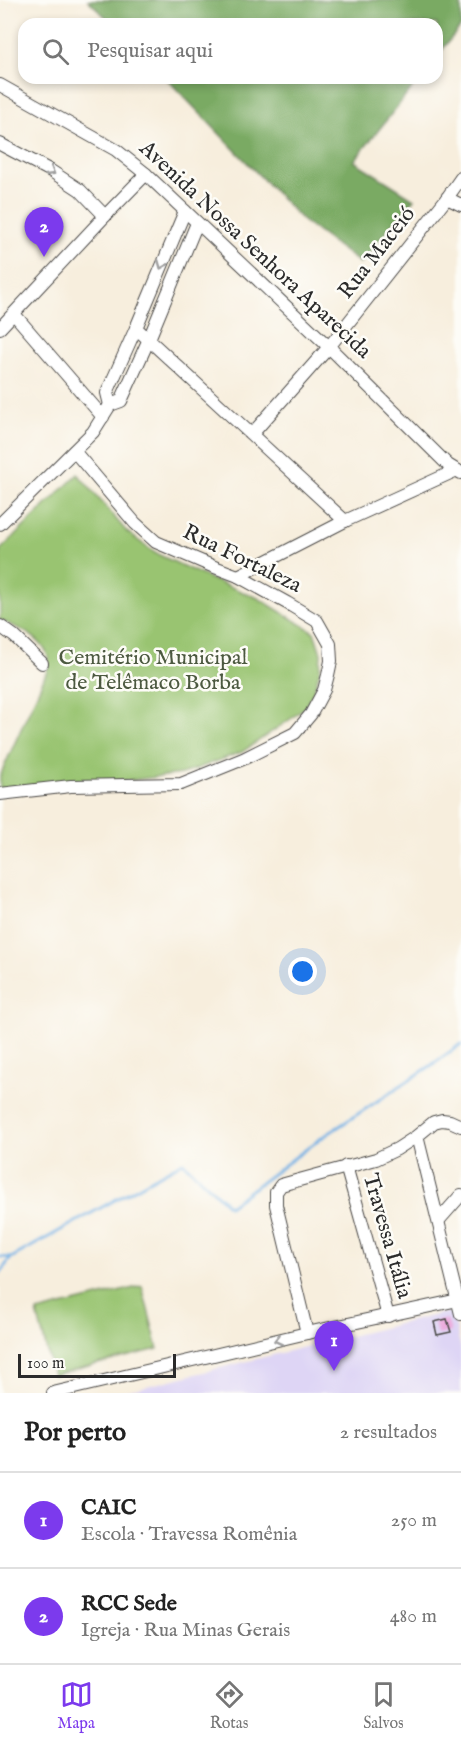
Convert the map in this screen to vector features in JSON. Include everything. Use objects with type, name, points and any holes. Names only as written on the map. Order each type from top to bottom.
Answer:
[{"type":"street","name":"Avenida Nossa Senhora Aparecida","points":[[0,85],[116,150],[146,174],[329,347],[448,465],[459,472]]},
{"type":"street","points":[[0,144],[51,171],[80,190],[105,216]]},
{"type":"street","points":[[0,328],[146,174]]},
{"type":"street","name":"Rua Maceió","points":[[252,434],[329,347],[461,178]]},
{"type":"street","points":[[447,198],[461,205]]},
{"type":"street","points":[[110,405],[107,393],[184,211]]},
{"type":"street","points":[[0,524],[93,432],[110,405],[119,402],[124,396],[197,223]]},
{"type":"street","points":[[14,314],[103,417]]},
{"type":"street","points":[[136,328],[345,521]]},
{"type":"street","name":"Rua Fortaleza","points":[[0,794],[71,786],[181,784],[243,759],[295,733],[311,714],[324,690],[331,661],[330,644],[317,621],[237,576],[156,542],[135,523],[74,451]]},
{"type":"street","points":[[237,576],[345,521],[459,472]]},
{"type":"street","points":[[0,626],[42,663]]},
{"type":"street","points":[[307,1333],[276,1205],[276,1192],[280,1185],[376,1159],[397,1149],[434,1122],[450,1121],[461,1126]]},
{"type":"street","points":[[417,1136],[460,1299],[461,1314]]},
{"type":"street","name":"Travessa Itália","points":[[346,1166],[388,1316]]},
{"type":"street","points":[[439,1220],[461,1195]]},
{"type":"street","points":[[53,1393],[460,1299]]},
{"type":"shaded area","points":[[452,1311],[461,1349],[461,1393],[118,1393]]},
{"type":"green space","points":[[88,0],[461,0],[461,26],[443,48],[443,18],[107,18]]},
{"type":"green space","points":[[172,84],[415,84],[354,161],[414,199],[360,263],[303,221]]},
{"type":"green space","name":"Cemitério Municipal de Telêmaco Borba","points":[[78,474],[127,532],[155,553],[258,598],[314,632],[321,653],[320,670],[313,693],[305,707],[242,752],[182,774],[0,791],[0,776],[47,671],[48,657],[35,638],[0,620],[0,550]]},
{"type":"green space","points":[[142,1286],[158,1349],[53,1375],[37,1312]]},
{"type":"building","points":[[447,1319],[451,1332],[437,1335],[434,1322]]},
{"type":"waterway","points":[[0,1257],[11,1258],[183,1162],[229,1206],[320,1139],[461,1044]]},
{"type":"waterway","points":[[0,1273],[11,1258]]},
{"type":"place","name":"RCC Sede","points":[[44,257]]},
{"type":"place","name":"CAIC","points":[[334,1371]]}]
